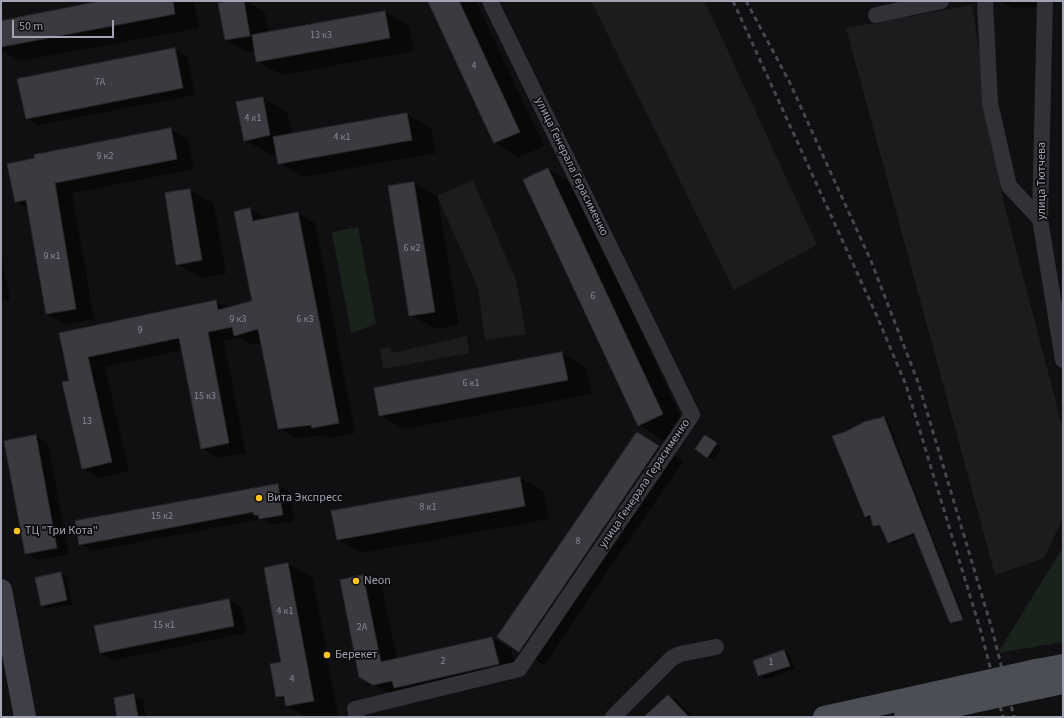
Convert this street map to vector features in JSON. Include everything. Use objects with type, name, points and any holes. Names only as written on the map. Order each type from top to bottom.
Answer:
[{"type":"main road","points":[[1,590],[24,717]]},
{"type":"main road","points":[[824,717],[966,694],[1038,679],[1063,665]]},
{"type":"main road","points":[[1038,679],[1063,683]]},
{"type":"main road","points":[[905,717],[966,694]]},
{"type":"street","name":"улица Генерала Герасименко","points":[[357,717],[356,709],[519,669],[692,415],[490,1]]},
{"type":"street","points":[[876,15],[940,1]]},
{"type":"street","points":[[985,1],[990,103],[1009,186],[1040,219]]},
{"type":"street","name":"улица Тютчева","points":[[1045,1],[1040,219],[1063,360]]},
{"type":"street","points":[[617,714],[672,658],[680,654],[716,647]]},
{"type":"shaded area","points":[[591,1],[705,1],[817,245],[734,290]]},
{"type":"shaded area","points":[[972,5],[1002,196],[1063,429],[1063,518],[1044,558],[995,575],[846,28]]},
{"type":"shaded area","points":[[473,180],[516,280],[526,334],[485,340],[478,288],[437,196]]},
{"type":"shaded area","points":[[358,227],[376,324],[351,333],[332,232]]},
{"type":"shaded area","points":[[467,336],[469,353],[383,369],[380,349],[389,347],[392,353]]},
{"type":"shaded area","points":[[1063,547],[1063,642],[998,653]]},
{"type":"building","points":[[101,1],[173,1],[175,14],[1,47],[1,21]]},
{"type":"building","points":[[244,1],[250,36],[225,40],[218,3]]},
{"type":"building","points":[[428,1],[459,1],[520,132],[494,143]]},
{"type":"building","points":[[385,11],[390,38],[256,62],[252,35]]},
{"type":"building","points":[[175,48],[183,88],[26,119],[17,79]]},
{"type":"building","points":[[263,97],[270,135],[244,141],[236,102]]},
{"type":"building","points":[[407,113],[412,140],[278,164],[273,137]]},
{"type":"building","points":[[171,128],[177,159],[55,183],[76,309],[46,314],[26,200],[15,202],[7,164],[35,158],[34,155]]},
{"type":"building","points":[[548,168],[663,414],[638,426],[523,180]]},
{"type":"building","points":[[414,182],[435,312],[409,316],[388,186]]},
{"type":"building","points":[[190,189],[202,260],[176,265],[165,193]]},
{"type":"building","points":[[250,208],[253,221],[298,212],[339,423],[312,428],[311,425],[278,429],[258,329],[234,336],[232,327],[208,332],[229,443],[201,449],[179,338],[88,357],[112,462],[82,469],[62,382],[69,381],[59,333],[216,300],[218,310],[252,301],[234,212]]},
{"type":"building","points":[[562,352],[568,380],[379,416],[374,388]]},
{"type":"building","points":[[884,417],[963,620],[950,623],[914,533],[888,543],[880,525],[873,526],[870,515],[865,517],[832,436],[845,432],[864,422]]},
{"type":"building","points":[[637,432],[659,446],[519,652],[497,637]]},
{"type":"building","points":[[36,435],[57,548],[25,554],[4,441]]},
{"type":"building","points":[[705,435],[717,443],[707,458],[695,449]]},
{"type":"building","points":[[520,477],[525,506],[337,540],[331,511]]},
{"type":"building","points":[[278,484],[283,515],[259,519],[258,515],[254,515],[253,512],[79,545],[75,521]]},
{"type":"building","points":[[288,563],[314,701],[286,706],[284,696],[276,697],[270,664],[281,662],[264,568]]},
{"type":"building","points":[[61,572],[67,600],[41,606],[35,578]]},
{"type":"building","points":[[363,575],[381,662],[492,637],[499,664],[394,688],[392,681],[373,685],[359,677],[340,580]]},
{"type":"building","points":[[229,599],[234,626],[100,653],[94,626]]},
{"type":"building","points":[[784,650],[790,666],[758,676],[753,661]]},
{"type":"building","points":[[134,694],[138,717],[117,717],[114,698]]},
{"type":"building","points":[[668,695],[689,717],[644,717]]},
{"type":"railway","points":[[733,1],[876,314],[906,385],[981,632],[1003,717]]},
{"type":"railway","points":[[746,1],[789,81],[871,261],[918,382],[992,629],[1014,717]]},
{"type":"place","name":"Вита Экспресс","points":[[259,498]]},
{"type":"place","name":"ТЦ \"Три Кота\"","points":[[17,531]]},
{"type":"place","name":"Neon","points":[[356,581]]},
{"type":"place","name":"Берекет","points":[[327,655]]}]
